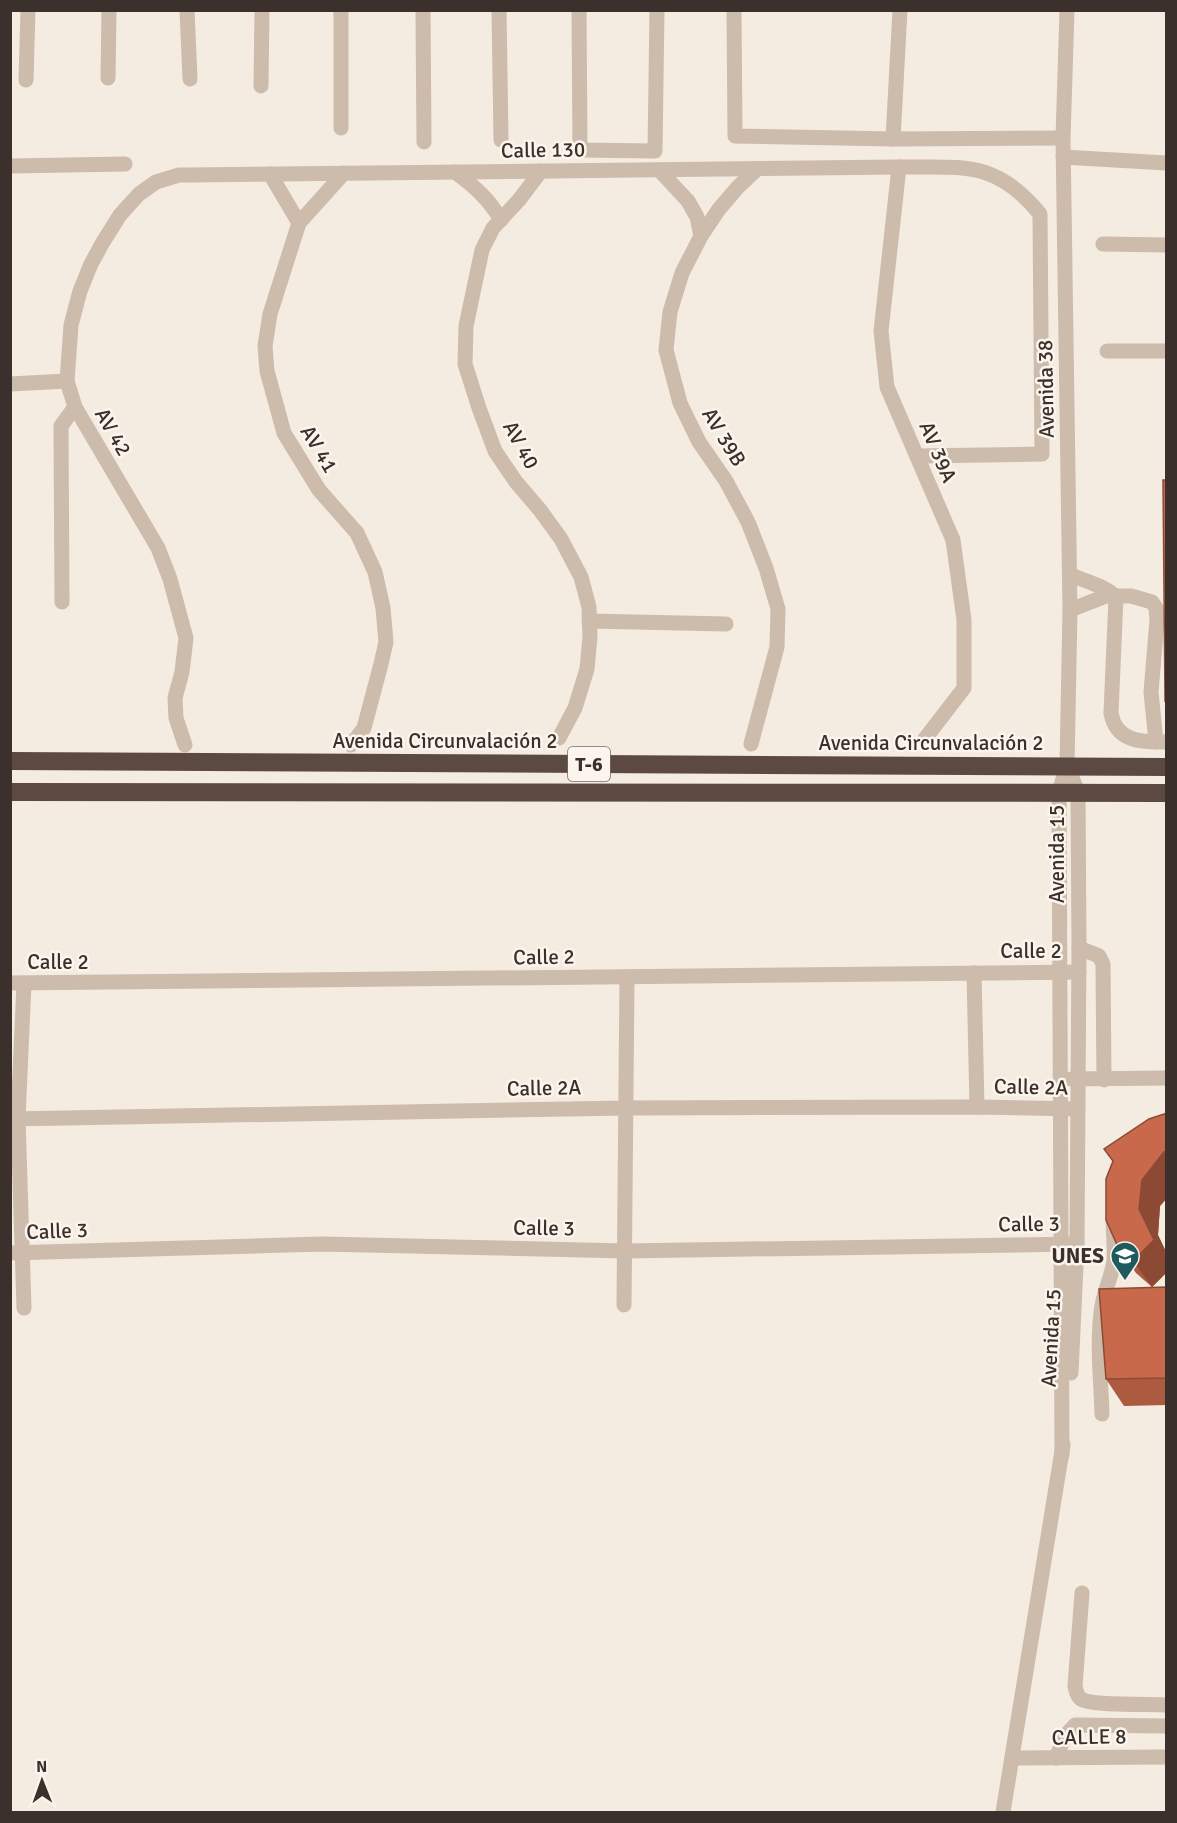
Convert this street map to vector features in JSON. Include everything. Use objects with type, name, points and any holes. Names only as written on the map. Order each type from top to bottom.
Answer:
[{"type":"highway","name":"Avenida Circunvalación 2","points":[[10,761],[1167,767]]},
{"type":"highway","name":"T-6","points":[[10,792],[1167,793]]},
{"type":"street","points":[[26,80],[28,10]]},
{"type":"street","points":[[108,78],[109,10]]},
{"type":"street","points":[[187,10],[190,79]]},
{"type":"street","points":[[261,86],[262,10]]},
{"type":"street","points":[[341,10],[341,128]]},
{"type":"street","points":[[423,10],[424,142]]},
{"type":"street","points":[[499,10],[501,140]]},
{"type":"street","points":[[579,10],[580,150],[655,151],[657,10]]},
{"type":"street","points":[[734,10],[735,136],[893,139],[1063,138]]},
{"type":"street","points":[[893,139],[900,10]]},
{"type":"street","name":"Avenida 38","points":[[1067,10],[1063,157],[1071,610],[1069,792]]},
{"type":"street","points":[[1063,157],[1167,163]]},
{"type":"street","points":[[10,166],[125,164]]},
{"type":"street","name":"Calle 130","points":[[188,175],[899,167],[967,168],[985,171],[1011,184],[1040,214],[1042,454],[917,456]]},
{"type":"street","name":"AV 39A","points":[[899,167],[881,331],[887,387],[953,540],[964,620],[964,688],[924,740]]},
{"type":"street","name":"AV 39B","points":[[751,744],[777,647],[778,609],[766,568],[748,522],[726,481],[699,442],[680,403],[666,350],[670,312],[682,273],[701,236],[732,194],[757,169]]},
{"type":"street","points":[[659,170],[688,201],[697,217],[701,236]]},
{"type":"street","name":"AV 40","points":[[541,171],[493,228],[482,250],[466,326],[465,364],[495,451],[516,482],[561,539],[581,577],[589,607],[587,669],[575,708],[559,738]]},
{"type":"street","points":[[455,172],[479,190],[492,204],[501,220]]},
{"type":"street","name":"AV 41","points":[[344,173],[299,223],[270,314],[265,346],[267,371],[284,434],[319,490],[357,533],[375,572],[384,608],[386,642],[381,664],[364,729],[351,745]]},
{"type":"street","points":[[270,174],[299,223]]},
{"type":"street","name":"AV 42","points":[[185,745],[176,718],[176,698],[186,638],[170,579],[158,548],[75,407],[67,381],[71,325],[84,282],[103,242],[120,215],[139,194],[156,182],[179,175],[188,175]]},
{"type":"street","points":[[1102,244],[1167,244]]},
{"type":"street","points":[[1107,351],[1167,351]]},
{"type":"street","points":[[10,384],[67,381]]},
{"type":"street","points":[[62,602],[61,426],[75,407]]},
{"type":"street","points":[[1070,574],[1091,585],[1109,590],[1116,597],[1111,713],[1113,725],[1120,734],[1143,741],[1161,742],[1151,692],[1157,620],[1156,608],[1152,602],[1144,598],[1116,597],[1106,596],[1071,610]]},
{"type":"street","points":[[589,621],[726,624]]},
{"type":"street","name":"Avenida 15","points":[[1003,1812],[1062,1455],[1079,1079],[1079,948],[1069,792]]},
{"type":"street","name":"Avenida 15","points":[[1069,792],[1061,972],[1061,1109],[1070,1244]]},
{"type":"street","points":[[1079,948],[1099,956],[1103,964],[1104,1080]]},
{"type":"street","name":"Calle 2","points":[[17,983],[1079,972]]},
{"type":"street","points":[[974,973],[976,1107]]},
{"type":"street","points":[[624,1305],[627,977]]},
{"type":"street","points":[[17,983],[14,1119],[16,1253],[24,1308]]},
{"type":"street","name":"Calle 2A","points":[[1061,1079],[1167,1078]]},
{"type":"street","name":"Calle 2A","points":[[14,1119],[626,1108],[1078,1109]]},
{"type":"street","points":[[1102,1414],[1101,1313],[1104,1290],[1114,1259],[1113,1200]]},
{"type":"street","name":"Calle 3","points":[[16,1253],[322,1244],[626,1251],[1070,1244]]},
{"type":"street","points":[[1082,1593],[1075,1686],[1077,1694],[1082,1700],[1094,1702],[1167,1705]]},
{"type":"street","points":[[1056,1758],[1065,1736],[1075,1725],[1167,1726]]},
{"type":"street","name":"CALLE 8","points":[[1012,1758],[1167,1757]]},
{"type":"building","points":[[1163,480],[1167,480],[1167,701],[1165,701]]},
{"type":"building","points":[[1167,1113],[1167,1151],[1142,1180],[1139,1209],[1154,1240],[1133,1261],[1118,1247],[1106,1220],[1106,1179],[1113,1161],[1104,1149],[1149,1119]]},
{"type":"building","points":[[1167,1287],[1167,1378],[1106,1379],[1099,1289]]},
{"type":"place","name":"UNES","points":[[1125,1282]]}]
